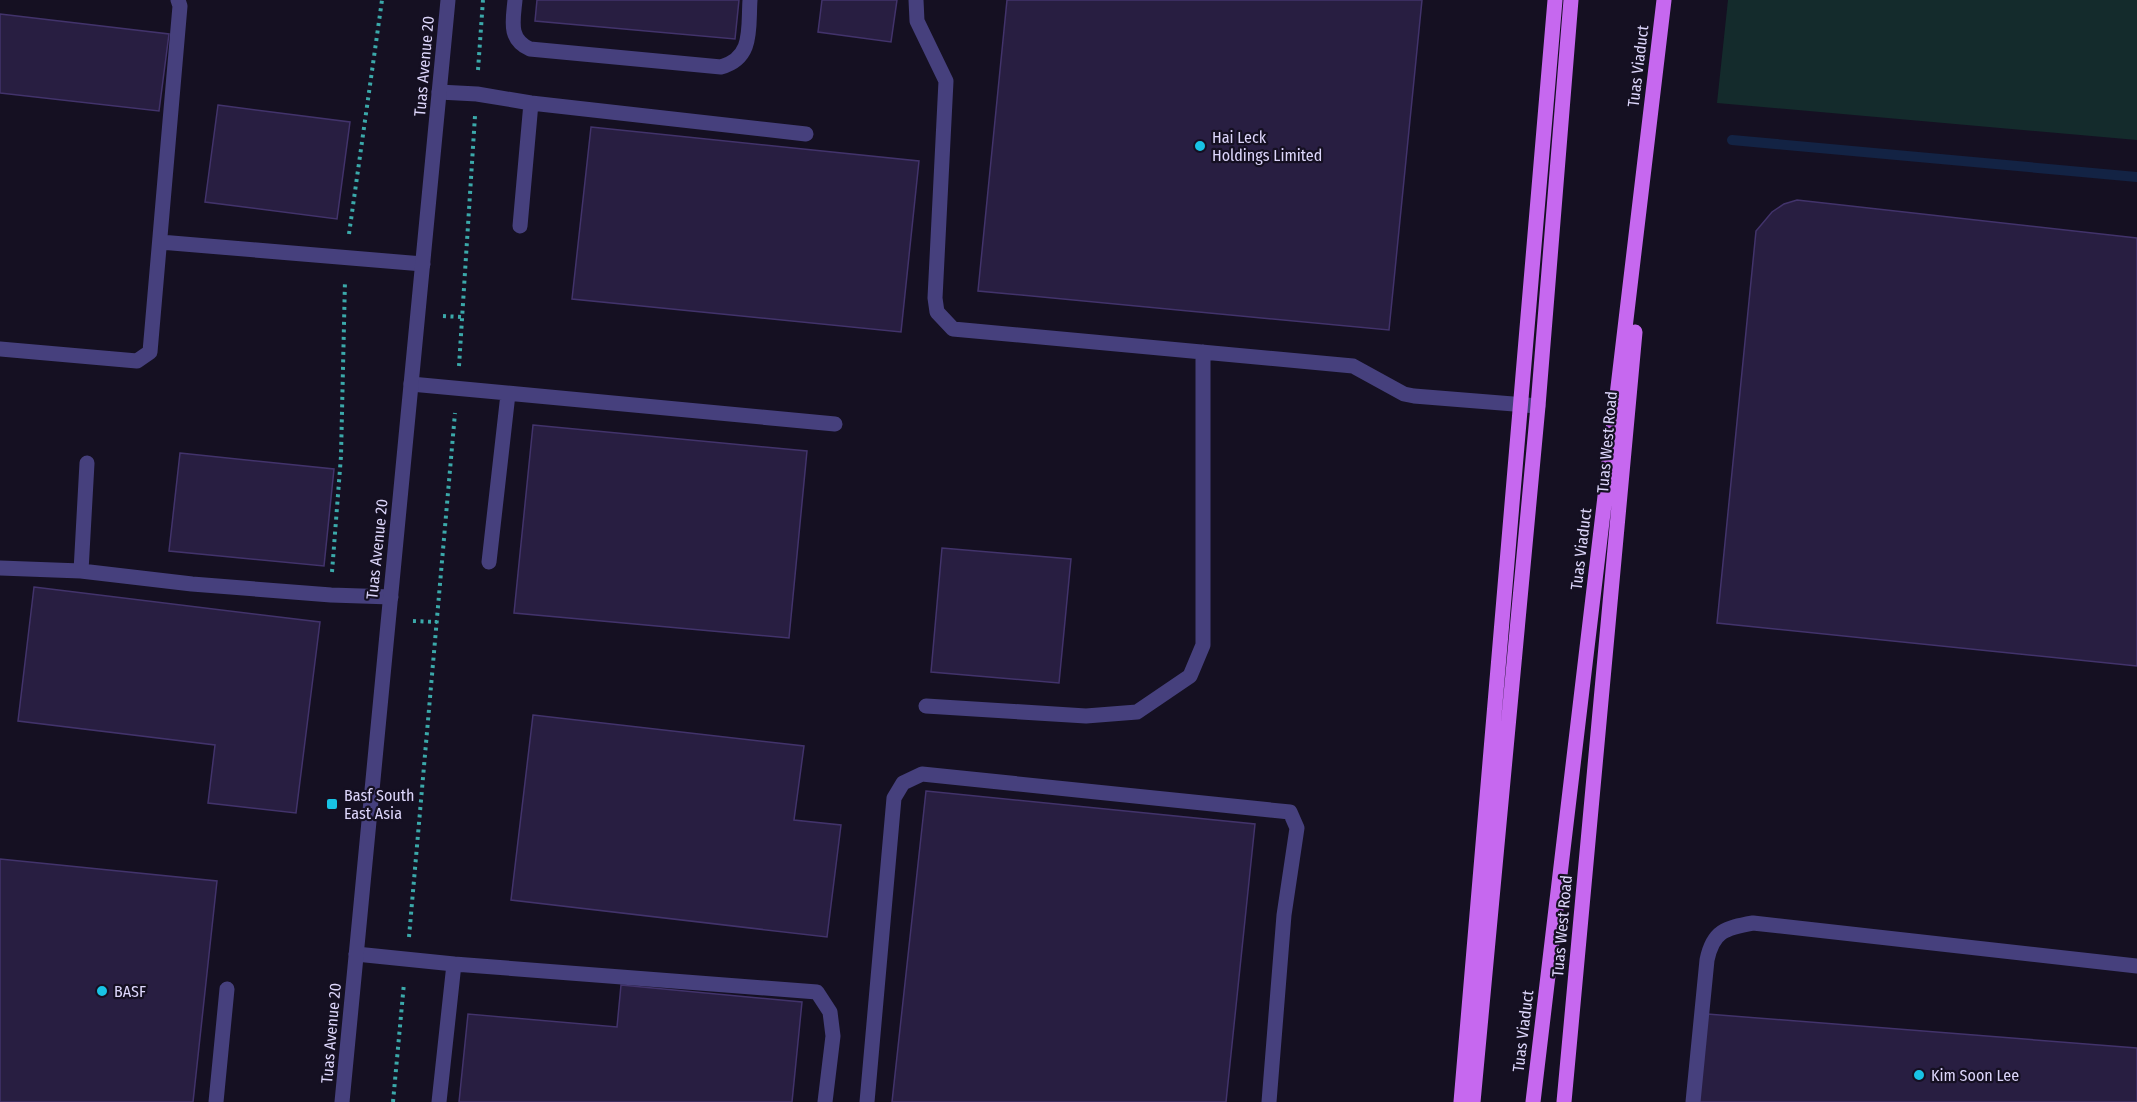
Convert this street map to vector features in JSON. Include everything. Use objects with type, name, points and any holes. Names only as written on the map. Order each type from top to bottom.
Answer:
[{"type":"main road","points":[[1461,1102],[1555,0]]},
{"type":"main road","points":[[1473,1102],[1538,406],[1571,0]]},
{"type":"main road","name":"Tuas Viaduct","points":[[1533,1102],[1665,0]]},
{"type":"main road","name":"Tuas West Road","points":[[1564,1102],[1665,0]]},
{"type":"street","points":[[0,349],[137,361],[150,352],[180,6],[178,0]]},
{"type":"street","name":"Tuas Avenue 20","points":[[342,1102],[448,0]]},
{"type":"street","points":[[515,0],[513,27],[515,36],[520,45],[530,49],[721,67],[733,64],[746,49],[750,0]]},
{"type":"street","points":[[916,0],[917,21],[946,81],[935,298],[936,312],[953,329],[1353,366],[1404,394],[1538,406]]},
{"type":"street","points":[[439,92],[477,94],[531,103],[806,134]]},
{"type":"street","points":[[520,226],[531,103]]},
{"type":"street","points":[[160,242],[423,264]]},
{"type":"street","points":[[926,706],[1086,716],[1137,712],[1190,676],[1203,645],[1203,352]]},
{"type":"street","points":[[411,384],[835,424]]},
{"type":"street","points":[[489,562],[508,394]]},
{"type":"street","points":[[81,571],[87,464]]},
{"type":"street","points":[[0,568],[81,571],[192,584],[332,595],[391,597]]},
{"type":"street","points":[[867,1102],[894,798],[903,783],[922,774],[1290,812],[1297,828],[1284,915],[1269,1102]]},
{"type":"street","points":[[1693,1102],[1710,944],[1719,933],[1734,926],[1753,923],[2137,966]]},
{"type":"street","points":[[357,954],[817,992],[830,1012],[833,1036],[825,1102]]},
{"type":"street","points":[[439,1102],[454,963]]},
{"type":"street","points":[[216,1102],[227,989]]},
{"type":"path","points":[[332,595],[341,456],[345,258],[382,0]]},
{"type":"path","points":[[393,1102],[457,389],[483,0]]},
{"type":"green space","points":[[1728,0],[2137,0],[2137,140],[1717,103]]},
{"type":"building","points":[[537,0],[739,0],[735,39],[535,21]]},
{"type":"building","points":[[822,0],[897,0],[891,42],[818,32]]},
{"type":"building","name":"Hai Leck Holdings Limited","points":[[1007,0],[1422,0],[1389,330],[978,291]]},
{"type":"building","points":[[0,14],[169,34],[159,111],[0,93]]},
{"type":"building","points":[[218,105],[350,122],[337,219],[205,202]]},
{"type":"building","points":[[591,127],[919,161],[901,332],[572,299]]},
{"type":"building","points":[[1797,200],[2137,238],[2137,666],[1717,623],[1756,231],[1772,212],[1784,204]]},
{"type":"building","points":[[533,425],[807,451],[789,638],[514,613]]},
{"type":"building","points":[[180,453],[334,469],[324,566],[169,551]]},
{"type":"building","points":[[942,548],[1071,559],[1059,683],[931,672]]},
{"type":"building","points":[[34,587],[320,622],[296,813],[208,803],[215,745],[18,721]]},
{"type":"building","points":[[533,715],[804,746],[794,820],[841,825],[827,937],[511,900]]},
{"type":"building","points":[[926,791],[1255,824],[1226,1102],[892,1102]]},
{"type":"building","name":"BASF","points":[[0,859],[217,881],[193,1102],[0,1102]]},
{"type":"building","points":[[621,985],[802,1002],[792,1102],[459,1102],[468,1014],[617,1027]]},
{"type":"building","name":"Kim Soon Lee","points":[[1707,1014],[2137,1048],[2137,1102],[1699,1102]]},
{"type":"waterway","points":[[1732,140],[2137,177]]},
{"type":"place","name":"Hai Leck Holdings Limited","points":[[1200,146]]},
{"type":"place","name":"Basf South East Asia","points":[[332,804]]},
{"type":"place","name":"BASF","points":[[102,991]]},
{"type":"place","name":"Kim Soon Lee","points":[[1919,1075]]}]
